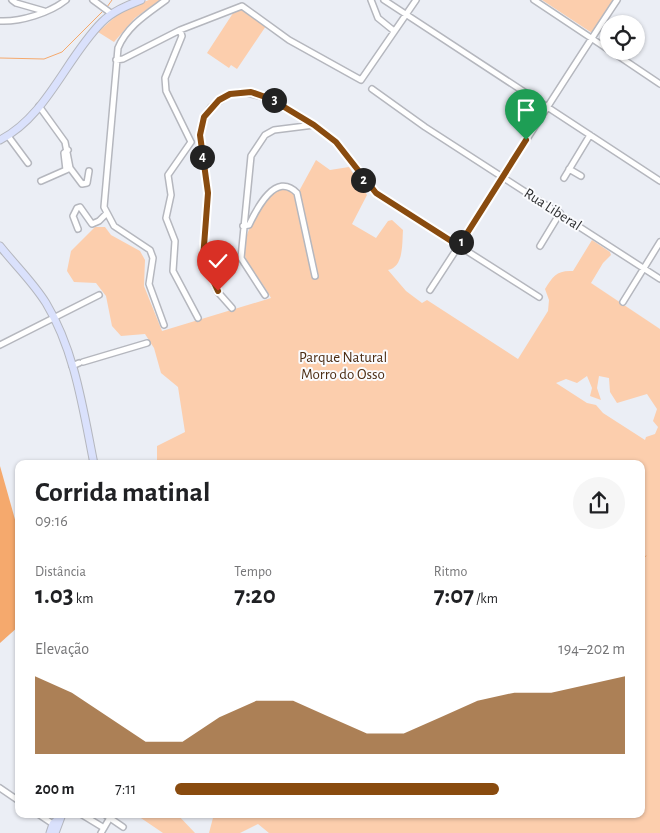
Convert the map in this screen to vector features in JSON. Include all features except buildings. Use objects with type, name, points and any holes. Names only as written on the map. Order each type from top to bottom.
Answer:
[{"type":"main road","points":[[0,147],[8,136],[39,106],[94,31],[111,13],[141,0]]},
{"type":"main road","points":[[0,140],[8,136]]},
{"type":"main road","points":[[0,246],[38,291],[78,364],[93,460]]},
{"type":"main road","points":[[50,833],[53,824],[59,818]]},
{"type":"main road","points":[[55,833],[61,818]]},
{"type":"street","points":[[12,0],[46,12]]},
{"type":"street","points":[[0,20],[10,21],[46,12],[66,0]]},
{"type":"street","points":[[93,0],[111,13]]},
{"type":"street","points":[[164,325],[149,284],[153,258],[150,250],[114,226],[104,207],[116,60],[123,36],[137,21],[166,0]]},
{"type":"street","points":[[371,0],[378,18],[394,32]]},
{"type":"street","points":[[384,0],[660,181]]},
{"type":"street","points":[[116,60],[123,59],[180,30],[242,6],[289,40],[361,80],[416,0]]},
{"type":"street","points":[[534,0],[600,43]]},
{"type":"street","points":[[430,290],[504,177],[546,106],[617,0]]},
{"type":"street","points":[[180,30],[182,36],[165,78],[166,91],[191,142]]},
{"type":"street","points":[[625,60],[660,84]]},
{"type":"street","name":"Rua Liberal","points":[[372,89],[426,127],[660,279]]},
{"type":"street","points":[[232,308],[218,291],[203,259],[208,193],[200,142],[204,117],[211,108],[230,94],[243,92],[271,99],[314,125],[336,142],[376,193],[539,297]]},
{"type":"street","points":[[39,106],[65,142],[68,150],[68,169],[82,184],[87,183],[90,171]]},
{"type":"street","points":[[265,295],[241,258],[251,156],[257,145],[266,135],[274,130],[314,125]]},
{"type":"street","points":[[564,178],[590,135]]},
{"type":"street","points":[[8,136],[28,163]]},
{"type":"street","points":[[191,142],[200,142]]},
{"type":"street","points":[[191,142],[168,176],[171,195],[166,218],[175,241],[173,272],[198,318]]},
{"type":"street","points":[[41,181],[68,169]]},
{"type":"street","points":[[569,169],[581,176]]},
{"type":"street","points":[[243,226],[249,225],[258,206],[274,188],[289,186],[298,193],[315,276]]},
{"type":"street","points":[[78,229],[73,216],[77,208],[83,211],[92,224],[99,221],[107,213]]},
{"type":"street","points":[[540,246],[560,213]]},
{"type":"street","points":[[623,302],[660,242]]},
{"type":"street","points":[[0,345],[99,295]]},
{"type":"street","points":[[78,364],[147,343]]},
{"type":"street","points":[[0,788],[15,798]]},
{"type":"street","points":[[44,818],[53,824]]},
{"type":"street","points":[[86,818],[103,830],[108,821]]},
{"type":"street","points":[[110,818],[123,827]]},
{"type":"green space","points":[[149,0],[160,0],[135,18],[114,42],[98,32],[124,9]]},
{"type":"green space","points":[[542,0],[613,0],[603,15],[600,15],[600,20],[592,33]]},
{"type":"green space","points":[[237,7],[266,26],[237,69],[231,65],[229,68],[207,53]]},
{"type":"green space","name":"Parque Natural Morro do Osso","points":[[316,160],[330,170],[349,167],[367,195],[352,224],[376,238],[388,221],[392,220],[403,230],[400,259],[393,268],[388,270],[406,291],[422,303],[427,300],[518,359],[548,311],[549,300],[545,289],[550,281],[559,273],[573,271],[592,240],[610,252],[611,255],[603,263],[591,283],[660,329],[660,833],[269,833],[258,824],[240,833],[209,833],[213,818],[645,818],[645,460],[157,460],[157,446],[185,432],[178,387],[161,373],[154,348],[145,334],[121,336],[112,326],[106,296],[96,283],[74,282],[67,271],[71,251],[95,227],[105,227],[111,235],[140,251],[145,260],[144,286],[162,331],[271,298],[246,259],[244,251],[245,240],[261,207],[269,197],[284,186],[298,193]],"holes":[[[587,376],[592,388],[590,396],[601,400],[597,388],[599,376],[609,378],[610,392],[617,403],[647,394],[657,409],[653,421],[658,427],[655,434],[646,437],[645,440],[603,413],[596,405],[587,403],[556,383],[566,379],[577,383]]]},
{"type":"green space","points":[[141,818],[181,818],[195,833],[163,833]]},
{"type":"shaded area","points":[[0,466],[15,519],[15,630],[0,643]]},
{"type":"waterway","points":[[107,7],[112,0]]},
{"type":"waterway","points":[[0,58],[44,59],[62,52],[104,10]]},
{"type":"route","points":[[218,291],[203,259],[208,193],[200,135],[204,117],[219,100],[230,94],[251,92],[271,99],[314,125],[336,142],[367,185],[376,193],[459,246],[526,140]]}]
